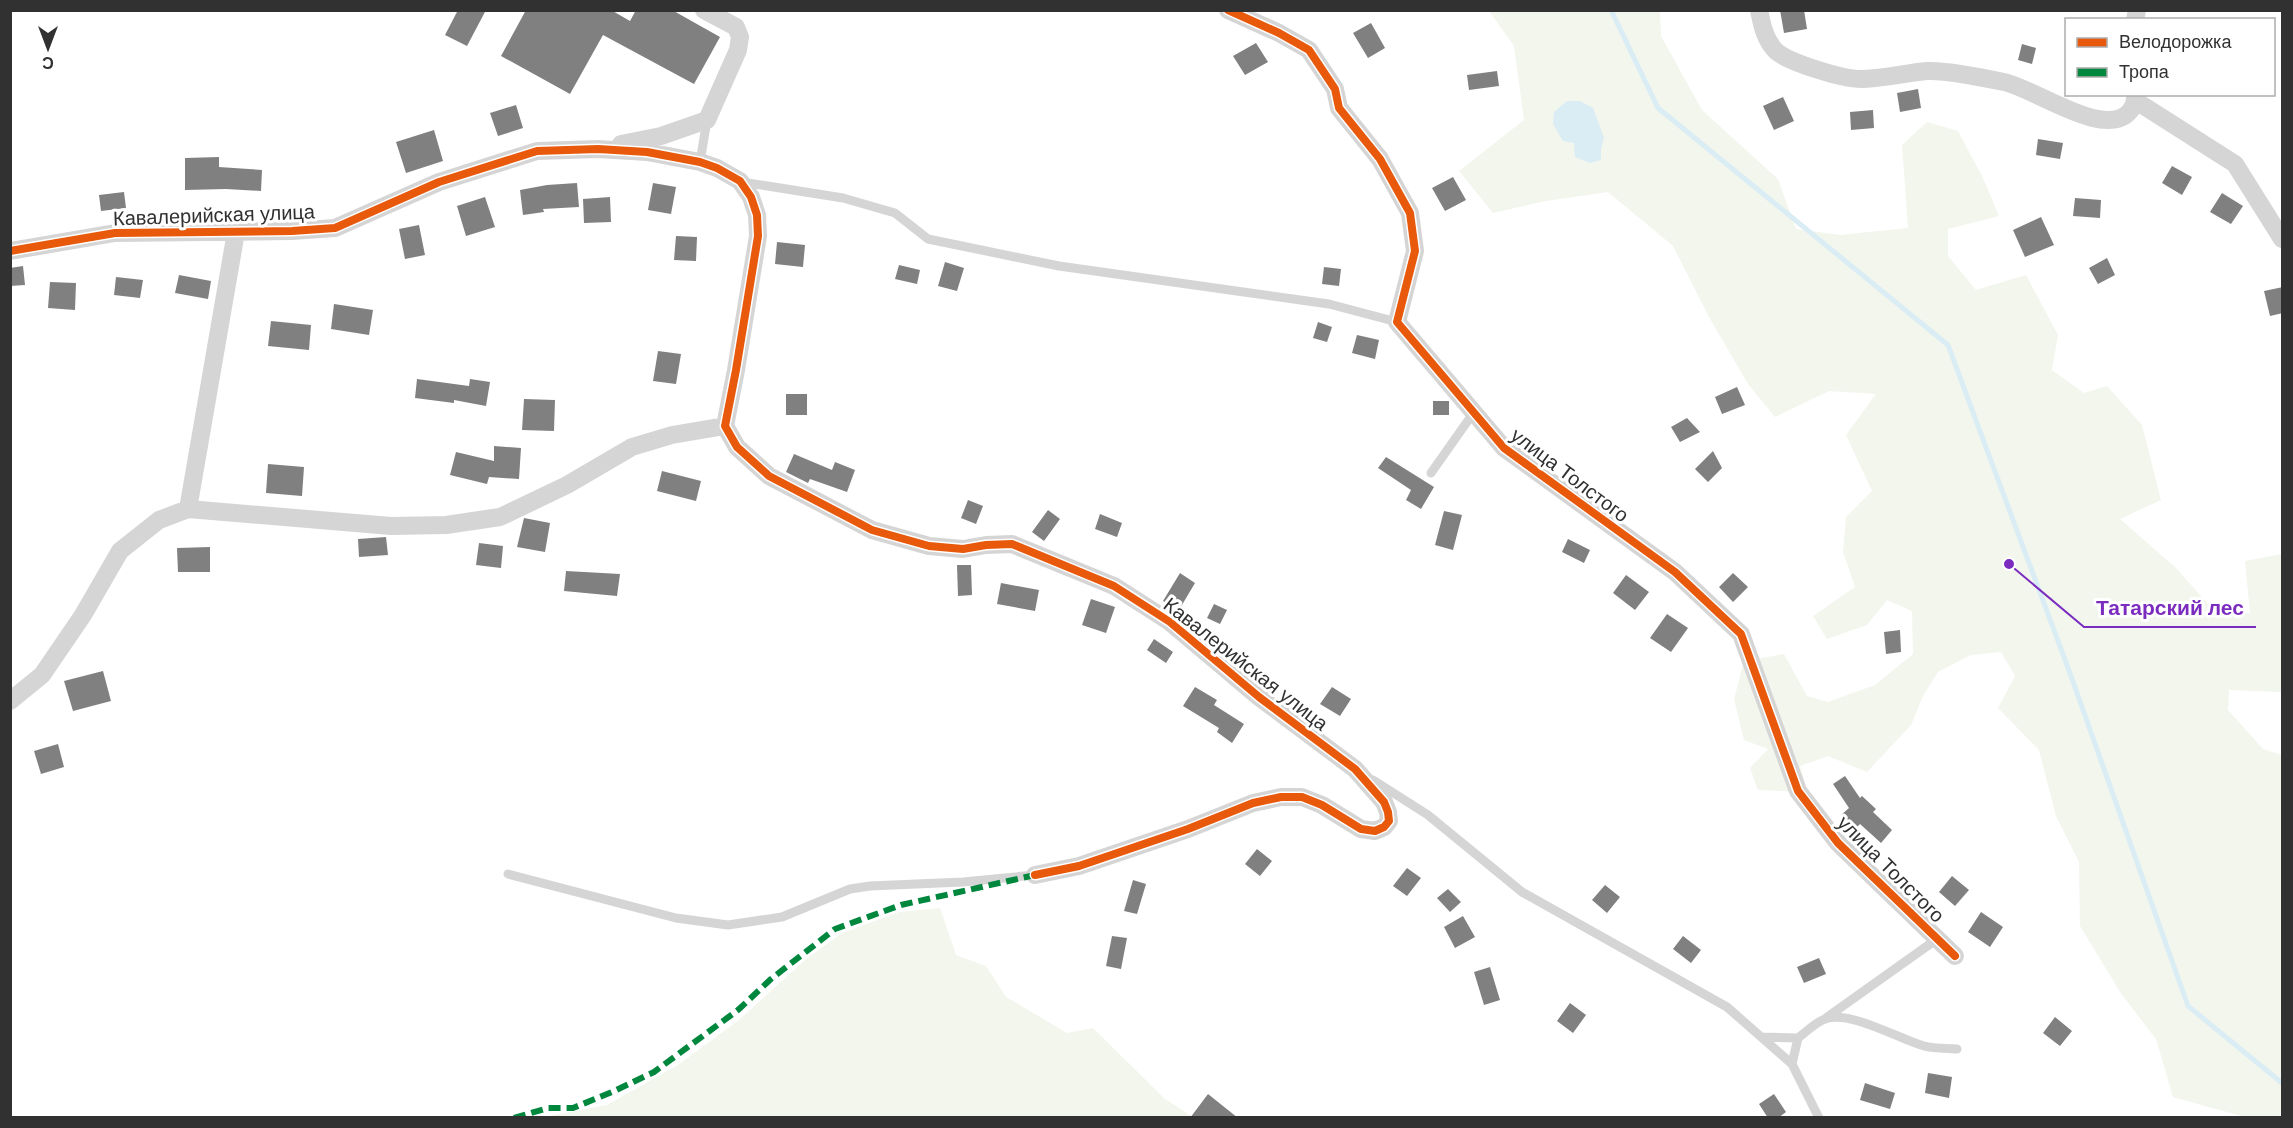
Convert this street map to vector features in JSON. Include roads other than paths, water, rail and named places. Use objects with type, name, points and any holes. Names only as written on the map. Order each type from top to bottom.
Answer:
[{"type":"street","points":[[598,149],[661,136],[707,120],[738,50],[740,37],[736,27],[704,10]]},
{"type":"street","points":[[1228,10],[1279,33],[1309,50],[1335,89],[1339,108],[1380,159],[1410,213],[1414,251],[1397,322]]},
{"type":"street","points":[[1759,10],[1765,36],[1777,52],[1825,73],[1861,79],[1929,71],[2006,82],[2092,119],[2113,122],[2124,118],[2132,109],[2135,98],[2235,164],[2283,239]]},
{"type":"street","name":"Кавалерийская улица","points":[[10,250],[115,233],[292,231],[335,228],[439,182],[537,151],[598,149],[647,152],[700,162],[717,168],[740,181]]},
{"type":"street","points":[[10,701],[42,675],[83,615],[120,551],[159,520],[188,509],[391,526],[446,525],[500,517],[567,485],[632,447],[672,435],[725,426],[758,236],[757,214],[751,197],[740,181]]},
{"type":"street","points":[[188,509],[236,232]]},
{"type":"street","name":"улица Толстого","points":[[1397,322],[1504,448],[1675,572],[1741,634],[1798,791],[1838,843],[1955,956]]},
{"type":"street","name":"Кавалерийская улица","points":[[725,426],[737,447],[769,476],[872,530],[929,546],[963,549],[1012,544],[1114,586],[1170,622],[1259,697],[1355,770],[1384,802],[1388,812],[1389,821],[1384,827],[1375,831],[1361,829],[1322,805],[1302,797],[1281,797],[1253,803],[1090,862],[1035,875]]},
{"type":"lane","points":[[700,162],[707,120]]},
{"type":"lane","points":[[740,181],[843,198],[895,213],[928,240],[1059,266],[1329,303],[1397,322]]},
{"type":"lane","points":[[1431,473],[1474,412]]},
{"type":"lane","points":[[1355,770],[1428,815],[1521,892],[1727,1007],[1792,1064],[1819,1118]]},
{"type":"lane","points":[[508,874],[676,918],[728,925],[782,917],[850,889],[1035,875]]},
{"type":"lane","points":[[1762,1037],[1798,1038],[1937,939]]},
{"type":"lane","points":[[1826,1018],[1851,1019],[1879,1027],[1905,1040],[1928,1047],[1958,1049]]},
{"type":"lane","points":[[1792,1064],[1798,1038]]},
{"type":"waterway","points":[[1611,10],[1658,108],[1948,345],[2071,676],[2188,1006],[2282,1083]]},
{"type":"place","name":"Татарский лес","points":[[2009,564]]}]
